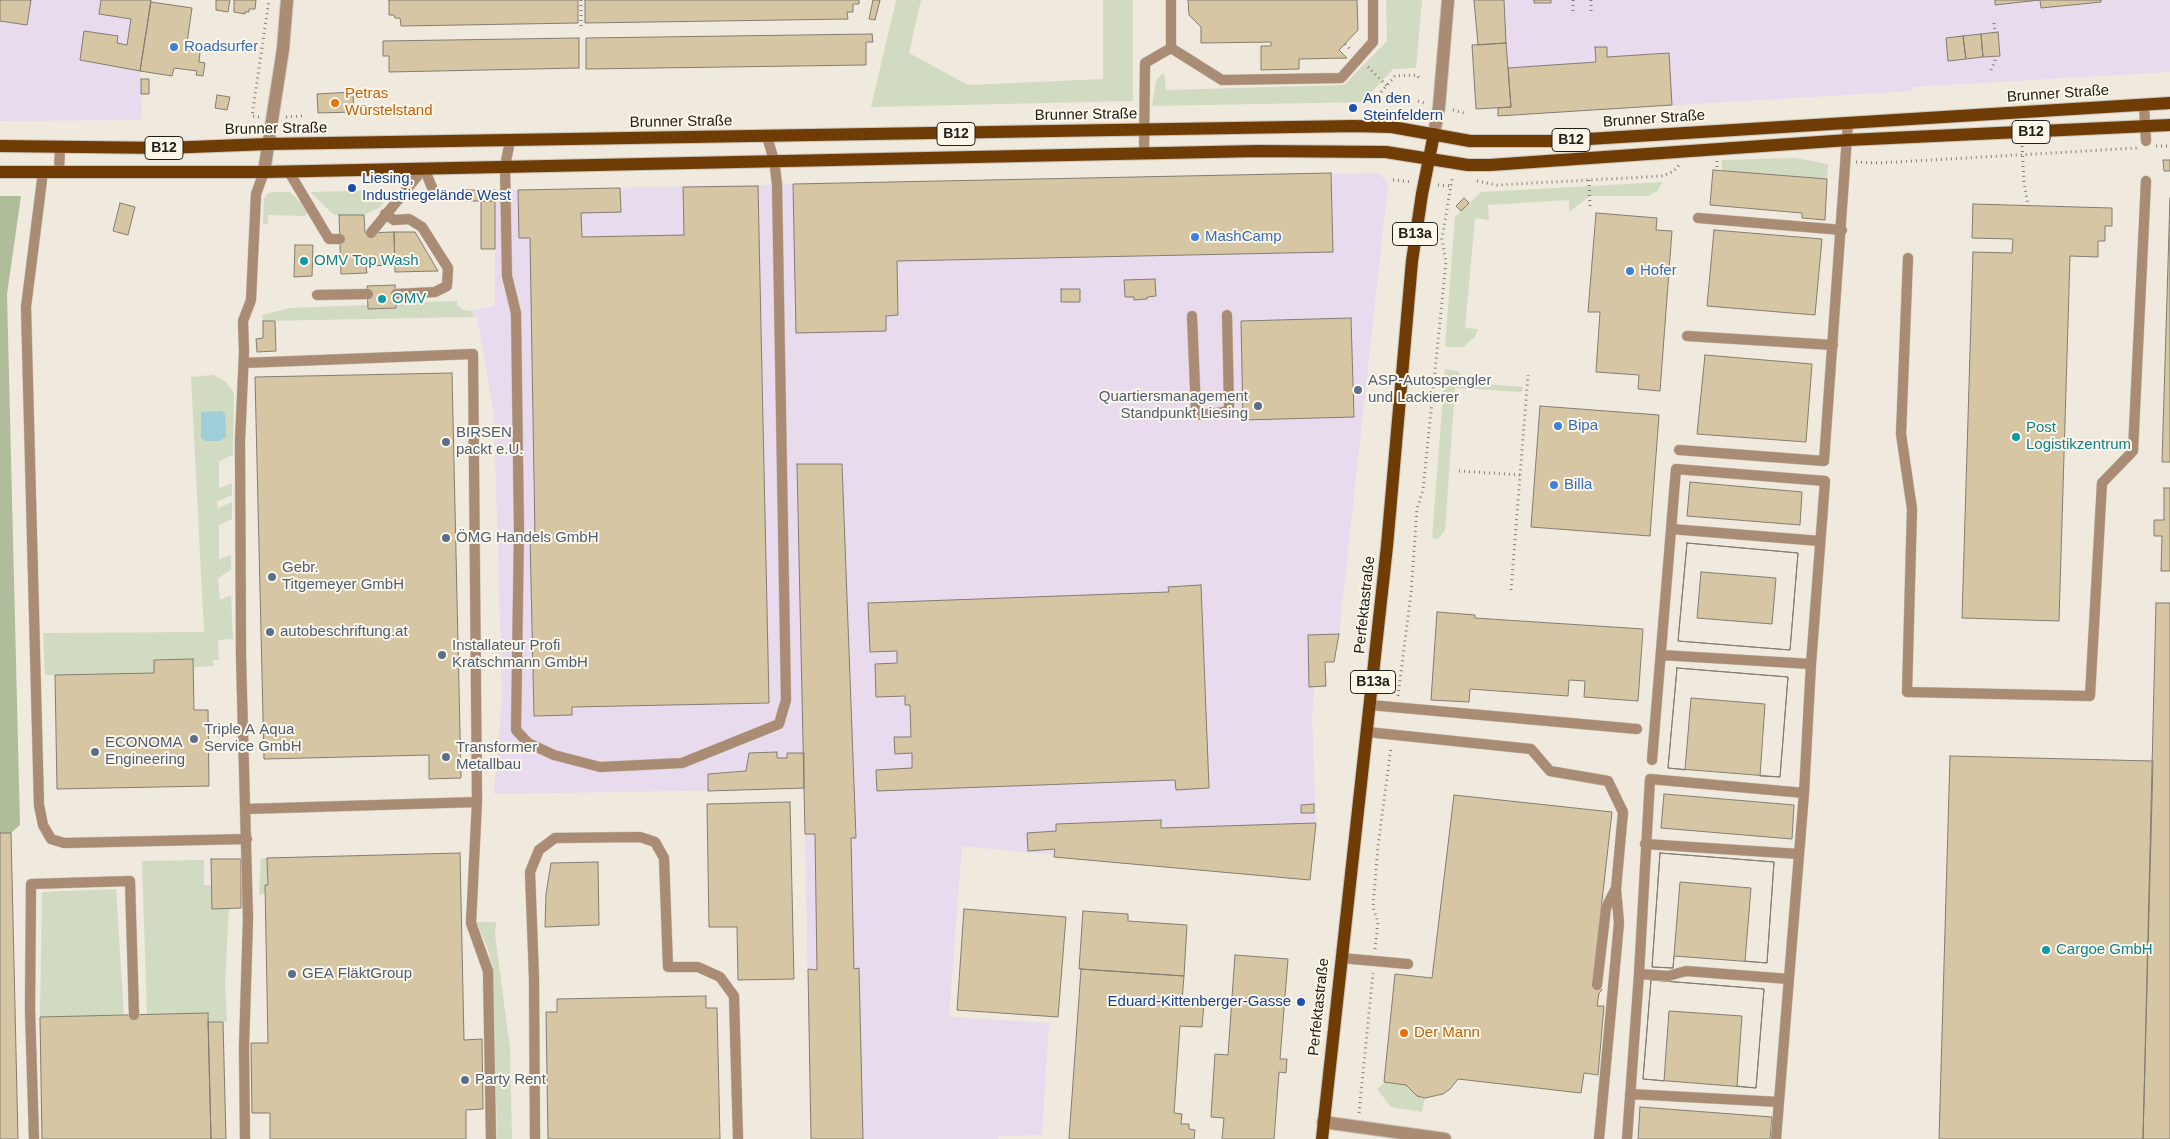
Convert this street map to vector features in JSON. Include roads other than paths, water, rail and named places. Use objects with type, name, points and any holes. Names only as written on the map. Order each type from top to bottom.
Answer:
[{"type":"main road","name":"Brunner Straße","points":[[0,146],[165,148],[268,144],[1363,126],[1392,127],[1470,141],[1556,141],[2170,103]]},
{"type":"main road","name":"B12","points":[[0,172],[289,172],[1144,153],[1386,152],[1468,165],[1848,140],[2170,125]]},
{"type":"main road","name":"Perfektastraße","points":[[1322,1139],[1395,464],[1412,261],[1434,134]]},
{"type":"street","points":[[264,172],[283,49],[287,0]]},
{"type":"street","points":[[1434,134],[1439,107],[1448,0]]},
{"type":"street","points":[[1323,1122],[1445,1139]]},
{"type":"lane","points":[[1171,0],[1171,48]]},
{"type":"lane","points":[[1171,48],[1222,80],[1341,78],[1373,42],[1372,0]]},
{"type":"lane","points":[[1144,153],[1145,63],[1171,48]]},
{"type":"lane","points":[[2144,105],[2146,145]]},
{"type":"lane","points":[[1918,119],[1918,137]]},
{"type":"lane","points":[[1679,450],[1824,461],[1842,230],[1848,123]]},
{"type":"lane","points":[[510,141],[505,166],[507,276],[516,313],[519,531],[516,730],[528,743],[554,755],[600,767],[682,763],[779,724],[786,700],[777,194],[774,160],[767,137]]},
{"type":"lane","points":[[58,172],[60,147]]},
{"type":"lane","points":[[371,233],[424,168],[432,190]]},
{"type":"lane","points":[[43,172],[26,307],[40,805],[43,825],[51,839],[64,843],[246,839]]},
{"type":"lane","points":[[246,1139],[244,1047],[248,919],[241,657],[240,441],[244,363],[243,321],[250,300],[256,194],[264,172]]},
{"type":"lane","points":[[289,172],[334,239]]},
{"type":"lane","points":[[1908,258],[1901,434],[1912,509],[1907,692],[2090,696],[2102,483],[2133,451],[2146,181]]},
{"type":"lane","points":[[385,214],[394,220],[409,219],[422,227],[448,268],[447,286],[435,292],[396,294]]},
{"type":"lane","points":[[1698,218],[1842,230]]},
{"type":"lane","points":[[317,295],[368,294]]},
{"type":"lane","points":[[1192,316],[1196,411],[1201,415],[1228,410],[1227,316]]},
{"type":"lane","points":[[1688,336],[1833,345]]},
{"type":"lane","points":[[244,363],[472,354],[477,802],[471,922],[488,972],[491,1139]]},
{"type":"lane","points":[[1652,760],[1676,469],[1825,481],[1811,664],[1804,793],[1776,1139]]},
{"type":"lane","points":[[1671,529],[1820,541]]},
{"type":"lane","points":[[1661,656],[1811,664]]},
{"type":"lane","points":[[1370,705],[1638,728]]},
{"type":"lane","points":[[1367,732],[1530,749],[1550,771],[1608,781],[1624,812],[1616,889],[1619,923],[1599,1139]]},
{"type":"lane","points":[[1627,1139],[1650,779],[1804,793]]},
{"type":"lane","points":[[246,809],[477,802]]},
{"type":"lane","points":[[535,1139],[534,978],[530,872],[539,850],[555,838],[640,837],[655,842],[664,858],[668,967],[698,967],[720,977],[734,996],[738,1139]]},
{"type":"lane","points":[[1645,844],[1799,854]]},
{"type":"lane","points":[[34,1139],[30,1010],[31,884],[130,881],[134,1015]]},
{"type":"lane","points":[[1597,984],[1606,908],[1616,889]]},
{"type":"lane","points":[[1341,958],[1408,964]]},
{"type":"lane","points":[[1639,974],[1668,976],[1686,971],[1789,979]]},
{"type":"lane","points":[[1630,1094],[1779,1102]]},
{"type":"water","points":[[222,411],[225,414],[226,437],[219,441],[206,441],[201,438],[201,412]]},
{"type":"place","name":"Roadsurfer","points":[[174,47]]},
{"type":"place","name":"Petras Würstelstand","points":[[335,103]]},
{"type":"place","name":"An den Steinfeldern","points":[[1353,108]]},
{"type":"place","name":"Liesing, Industriegelände West","points":[[352,188]]},
{"type":"place","name":"MashCamp","points":[[1195,237]]},
{"type":"place","name":"OMV Top Wash","points":[[304,261]]},
{"type":"place","name":"Hofer","points":[[1630,271]]},
{"type":"place","name":"OMV","points":[[382,299]]},
{"type":"place","name":"ASP-Autospengler und Lackierer","points":[[1358,390]]},
{"type":"place","name":"Quartiersmanagement Standpunkt Liesing","points":[[1258,406]]},
{"type":"place","name":"Bipa","points":[[1558,426]]},
{"type":"place","name":"Post Logistikzentrum","points":[[2016,437]]},
{"type":"place","name":"BIRSEN packt e.U.","points":[[446,442]]},
{"type":"place","name":"Billa","points":[[1554,485]]},
{"type":"place","name":"ÖMG Handels GmbH","points":[[446,538]]},
{"type":"place","name":"Gebr. Titgemeyer GmbH","points":[[272,577]]},
{"type":"place","name":"autobeschriftung.at","points":[[270,632]]},
{"type":"place","name":"Installateur Profi Kratschmann GmbH","points":[[442,655]]},
{"type":"place","name":"Triple A Aqua Service GmbH","points":[[194,739]]},
{"type":"place","name":"ECONOMA Engineering","points":[[95,752]]},
{"type":"place","name":"Transformer Metallbau","points":[[446,757]]},
{"type":"place","name":"Cargoe GmbH","points":[[2046,950]]},
{"type":"place","name":"GEA FläktGroup","points":[[292,974]]},
{"type":"place","name":"Eduard-Kittenberger-Gasse","points":[[1301,1002]]},
{"type":"place","name":"Der Mann","points":[[1404,1033]]},
{"type":"place","name":"Party Rent","points":[[465,1080]]}]
